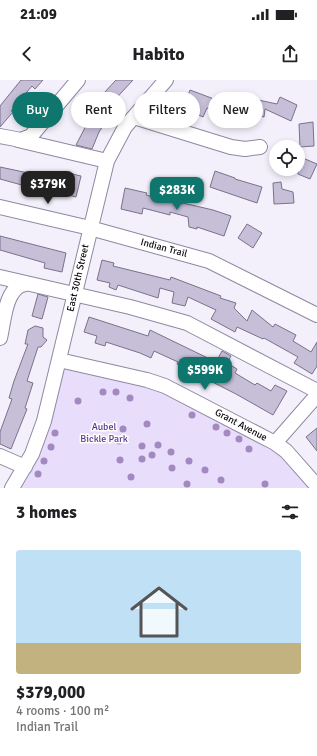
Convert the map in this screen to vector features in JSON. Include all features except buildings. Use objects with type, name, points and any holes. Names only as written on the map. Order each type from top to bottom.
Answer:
[{"type":"street","points":[[63,98],[78,80]]},
{"type":"street","name":"East 30th Street","points":[[156,92],[166,80]]},
{"type":"street","name":"East 30th Street","points":[[12,488],[25,467],[44,422],[107,161],[118,139],[134,117]]},
{"type":"street","points":[[7,138],[21,140],[31,136],[38,128]]},
{"type":"street","points":[[40,128],[39,136],[42,142],[50,148]]},
{"type":"street","points":[[170,128],[232,147],[245,149],[260,147]]},
{"type":"street","points":[[7,138],[107,161]]},
{"type":"street","name":"Indian Trail","points":[[0,207],[90,228],[209,261],[317,315]]},
{"type":"street","points":[[0,278],[158,314],[187,323],[317,391]]},
{"type":"street","points":[[0,278],[8,283],[9,298],[0,338]]},
{"type":"street","points":[[9,298],[16,288],[25,284]]},
{"type":"street","name":"Grant Avenue","points":[[58,360],[147,380],[165,386],[275,443],[286,451],[317,486]]},
{"type":"street","points":[[275,443],[317,395]]},
{"type":"street","points":[[0,456],[25,467]]},
{"type":"green space","name":"Aubel Bickle Park","points":[[64,367],[135,383],[180,400],[281,456],[293,467],[311,488],[21,488],[42,445],[52,414]]}]
